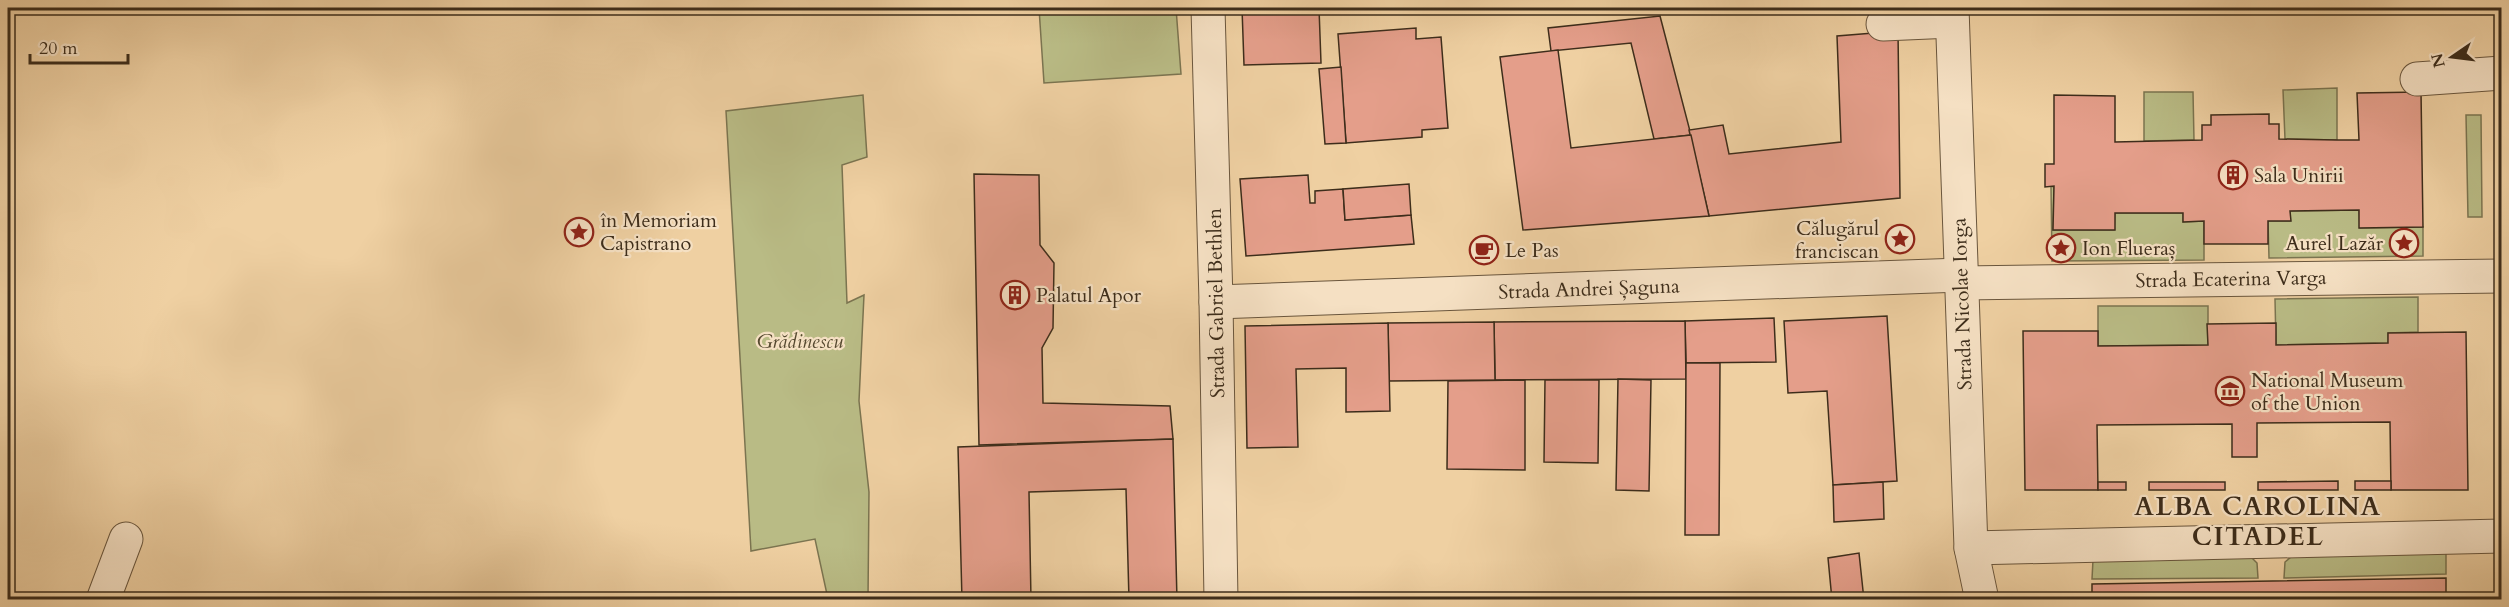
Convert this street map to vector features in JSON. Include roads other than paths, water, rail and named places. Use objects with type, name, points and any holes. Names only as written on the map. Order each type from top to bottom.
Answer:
[{"type":"street","name":"Strada Gabriel Bethlen","points":[[1208,8],[1221,600]]},
{"type":"street","points":[[1883,24],[1952,14]]},
{"type":"street","name":"Strada Nicolae Iorga","points":[[1952,14],[1971,548],[1982,600]]},
{"type":"street","points":[[2417,79],[2502,73]]},
{"type":"street","name":"Strada Ecaterina Varga","points":[[1961,279],[2502,276]]},
{"type":"street","name":"Strada Andrei Șaguna","points":[[1216,302],[1961,279]]},
{"type":"street","points":[[1971,548],[2502,536]]},
{"type":"street","points":[[103,600],[126,539]]},
{"type":"place","name":"Sala Unirii","points":[[2233,175]]},
{"type":"place","name":"în Memoriam Capistrano","points":[[579,232]]},
{"type":"place","name":"Călugărul franciscan","points":[[1900,239]]},
{"type":"place","name":"Aurel Lazăr","points":[[2404,243]]},
{"type":"place","name":"Ion Flueraș","points":[[2061,248]]},
{"type":"place","name":"Le Pas","points":[[1484,250]]},
{"type":"place","name":"Palatul Apor","points":[[1015,295]]},
{"type":"place","name":"National Museum of the Union","points":[[2230,391]]},
{"type":"district","name":"ALBA CAROLINA CITADEL","points":[[2258,521]]},
{"type":"park label","name":"Grădinescu","points":[[800,341]]}]
